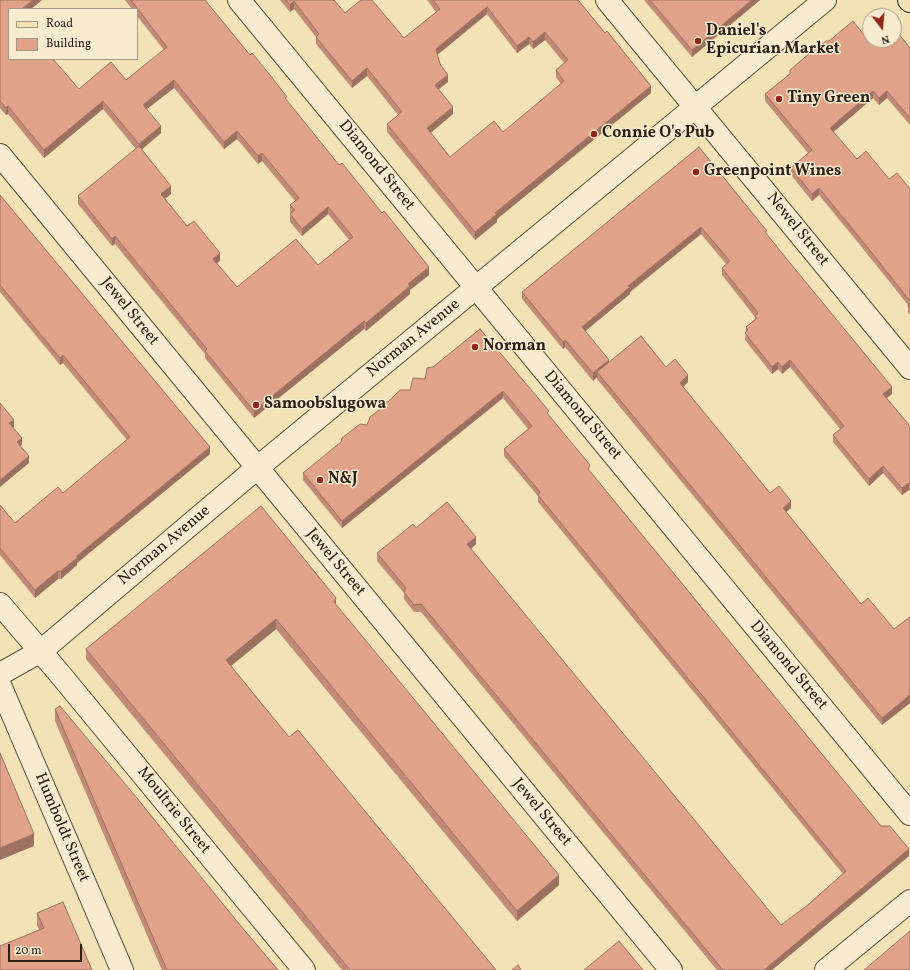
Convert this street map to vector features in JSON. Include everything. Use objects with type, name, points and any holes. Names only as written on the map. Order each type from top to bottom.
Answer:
[{"type":"street","name":"Diamond Street","points":[[239,0],[910,814]]},
{"type":"street","name":"Newel Street","points":[[607,0],[910,368]]},
{"type":"street","name":"Norman Avenue","points":[[0,674],[41,651],[257,468],[696,108],[825,0]]},
{"type":"street","name":"Jewel Street","points":[[0,155],[671,970]]},
{"type":"street","points":[[0,604],[41,651]]},
{"type":"street","name":"Moultrie Street","points":[[41,651],[304,970]]},
{"type":"street","name":"Humboldt Street","points":[[0,685],[122,970]]},
{"type":"street","points":[[826,970],[910,901]]},
{"type":"building","points":[[33,0],[23,8],[8,8],[8,60],[54,60],[79,89],[111,62],[126,80],[167,47],[131,0],[205,0],[250,55],[252,53],[270,75],[287,97],[285,98],[339,165],[342,163],[382,213],[384,211],[429,267],[408,284],[410,286],[366,323],[364,321],[254,411],[205,351],[207,349],[115,236],[112,239],[78,196],[139,146],[171,186],[161,194],[187,226],[194,221],[220,253],[213,259],[237,287],[296,239],[318,265],[353,237],[328,207],[302,229],[290,214],[295,210],[290,205],[299,198],[262,153],[258,156],[237,131],[224,142],[174,80],[143,105],[161,126],[139,144],[103,101],[44,150],[8,106],[6,108],[0,101],[0,1]]},
{"type":"building","points":[[286,0],[334,0],[345,13],[361,0],[372,0],[404,38],[440,9],[433,0],[578,0],[605,33],[607,31],[651,86],[495,213],[497,214],[475,232],[387,124],[402,112],[367,68],[352,81],[316,37],[319,34],[294,1],[290,5]],"holes":[[[487,7],[517,46],[529,37],[533,42],[545,32],[568,60],[556,70],[564,81],[503,132],[494,121],[450,157],[427,128],[453,107],[435,85],[448,75],[440,64],[436,49]]]},
{"type":"building","points":[[650,0],[752,0],[692,50]]},
{"type":"building","points":[[853,21],[862,32],[862,48],[902,48],[902,38],[910,48],[910,118],[887,91],[879,98],[873,91],[830,128],[857,159],[866,151],[889,179],[897,173],[910,189],[910,301],[819,188],[812,194],[791,168],[812,150],[765,94],[790,74],[790,70],[811,52],[826,41],[829,41]]},
{"type":"building","points":[[699,147],[767,231],[765,232],[892,387],[883,394],[910,426],[910,484],[909,483],[902,488],[883,466],[869,479],[833,435],[844,426],[790,360],[782,367],[778,362],[772,367],[745,333],[748,330],[746,327],[757,318],[755,315],[758,313],[722,268],[730,261],[701,227],[628,286],[630,287],[582,327],[609,360],[593,373],[565,340],[563,342],[522,292]]},
{"type":"building","points":[[0,195],[210,447],[77,556],[77,558],[35,590],[0,548],[0,505],[15,523],[58,487],[63,493],[130,437],[63,355],[60,358],[0,285]]},
{"type":"building","points":[[480,329],[549,411],[547,413],[590,465],[588,469],[881,826],[890,826],[909,849],[764,970],[723,970],[421,604],[414,605],[404,592],[406,588],[377,553],[413,524],[416,528],[447,502],[476,537],[467,544],[781,925],[809,904],[846,871],[538,495],[540,492],[504,449],[532,426],[503,391],[342,521],[303,473],[341,442],[342,438],[360,424],[367,425],[370,417],[383,407],[384,402],[388,402],[400,390],[410,390],[413,378],[425,379],[427,368],[433,367]]},
{"type":"building","points":[[641,336],[666,367],[675,359],[688,375],[680,383],[770,493],[779,486],[791,501],[783,508],[861,604],[868,598],[894,629],[910,617],[910,695],[882,718],[597,372]]},
{"type":"building","points":[[0,403],[14,420],[9,423],[22,438],[17,442],[29,456],[0,480]]},
{"type":"building","points":[[261,506],[336,598],[334,602],[559,875],[517,911],[276,619],[226,660],[289,737],[298,730],[496,970],[350,970],[86,649]]},
{"type":"building","points":[[60,706],[278,970],[167,970],[55,709]]},
{"type":"building","points":[[0,753],[34,834],[0,848]]},
{"type":"building","points":[[63,902],[92,970],[0,970],[0,946],[44,928],[37,913]]},
{"type":"building","points":[[910,931],[910,970],[864,970]]},
{"type":"building","points":[[619,941],[643,970],[584,970]]},
{"type":"building","points":[[518,965],[521,970],[512,970]]},
{"type":"place","name":"Daniel's Epicurian Market","points":[[698,41]]},
{"type":"place","name":"Tiny Green","points":[[779,99]]},
{"type":"place","name":"Connie O's Pub","points":[[594,134]]},
{"type":"place","name":"Greenpoint Wines","points":[[696,172]]},
{"type":"place","name":"Norman","points":[[475,347]]},
{"type":"place","name":"Samoobslugowa","points":[[256,405]]},
{"type":"place","name":"N&J","points":[[320,480]]}]
